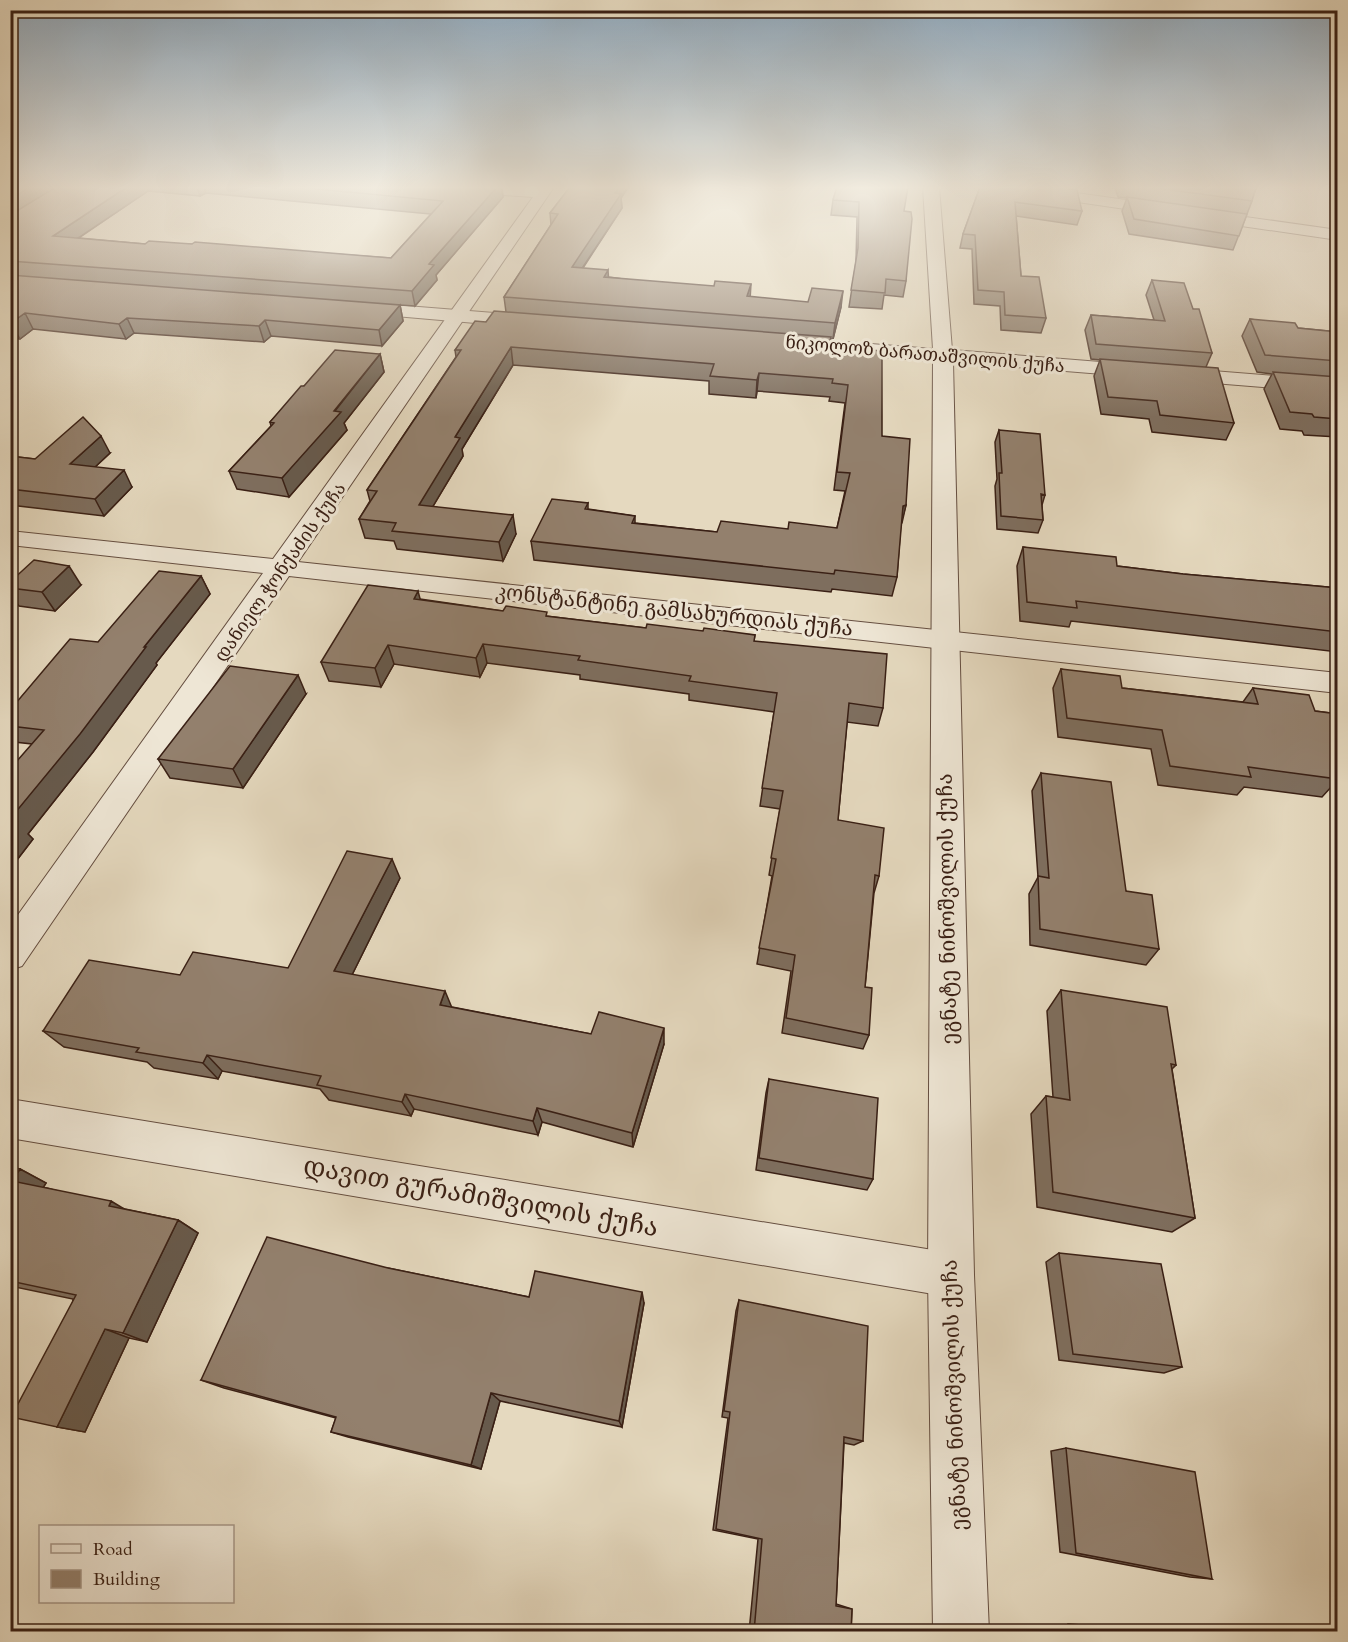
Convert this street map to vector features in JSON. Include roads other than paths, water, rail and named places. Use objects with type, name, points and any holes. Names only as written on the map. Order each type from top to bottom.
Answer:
[{"type":"street","name":"დანიელ ჭონქაძის ქუჩა","points":[[10,955],[284,567],[492,264]]},
{"type":"street","name":"ეგნატე ნინოშვილის ქუჩა","points":[[936,264],[943,356],[951,1275],[961,1632]]},
{"type":"street","points":[[339,307],[551,323]]},
{"type":"street","name":"ნიკოლოზ ბარათაშვილის ქუჩა","points":[[765,341],[1338,387]]},
{"type":"street","name":"კონსტანტინე გამსახურდიას ქუჩა","points":[[10,538],[1338,683]]},
{"type":"street","name":"დავით გურამიშვილის ქუჩა","points":[[10,1118],[951,1275]]}]
